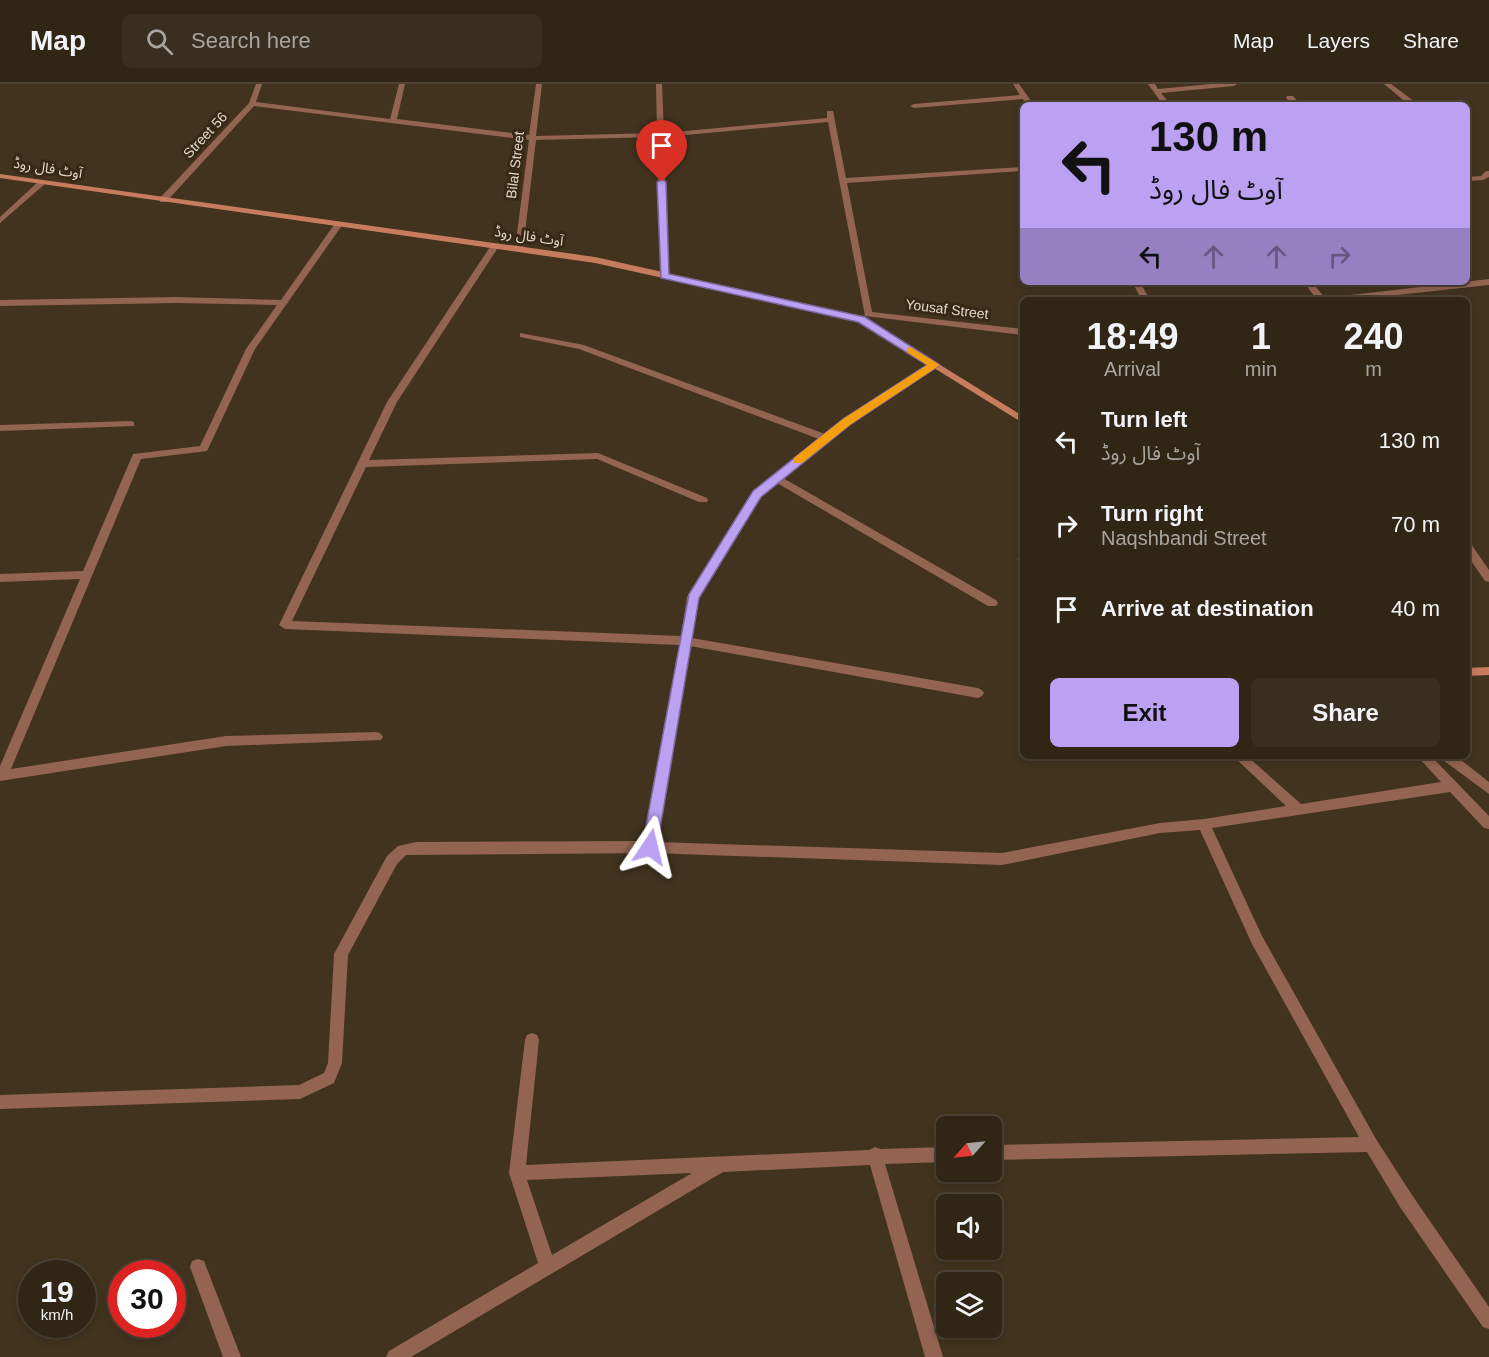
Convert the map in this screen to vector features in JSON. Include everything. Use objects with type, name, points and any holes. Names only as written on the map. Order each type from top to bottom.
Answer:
[{"type":"main road","name":"آوٹ فال روڈ","points":[[0,176],[595,260],[865,317],[934,365],[1020,418]]},
{"type":"main road","points":[[1470,672],[1489,671]]},
{"type":"street","name":"Street 56","points":[[163,200],[252,104],[259,84]]},
{"type":"street","points":[[393,121],[402,84]]},
{"type":"street","name":"Bilal Street","points":[[519,249],[539,84]]},
{"type":"street","points":[[659,84],[664,276]]},
{"type":"street","points":[[1016,84],[1027,102]]},
{"type":"street","points":[[1151,84],[1165,102]]},
{"type":"street","points":[[1156,91],[1234,84]]},
{"type":"street","points":[[1387,84],[1411,102]]},
{"type":"street","points":[[914,106],[1024,97]]},
{"type":"street","points":[[1290,98],[1294,102]]},
{"type":"street","points":[[252,104],[532,138],[661,135],[831,116],[865,317]]},
{"type":"street","points":[[843,182],[1020,169]]},
{"type":"street","points":[[1470,179],[1483,178],[1489,173]]},
{"type":"street","points":[[0,221],[42,183]]},
{"type":"street","points":[[1,776],[136,456],[204,449],[251,349],[339,224]]},
{"type":"street","points":[[495,246],[392,402],[285,625],[686,641],[978,693]]},
{"type":"street","points":[[1470,284],[1489,282]]},
{"type":"street","points":[[1310,285],[1320,297]]},
{"type":"street","points":[[1355,297],[1462,285]]},
{"type":"street","points":[[0,303],[176,300],[285,303]]},
{"type":"street","name":"Yousaf Street","points":[[865,317],[1020,332]]},
{"type":"street","points":[[523,335],[581,347],[826,438]]},
{"type":"street","points":[[650,847],[693,597],[757,494],[847,421],[934,365]]},
{"type":"street","points":[[0,428],[131,424]]},
{"type":"street","points":[[362,464],[598,456],[703,500]]},
{"type":"street","points":[[777,478],[992,603]]},
{"type":"street","points":[[1470,551],[1489,578]]},
{"type":"street","points":[[0,578],[87,575]]},
{"type":"street","points":[[1,776],[226,741],[376,737]]},
{"type":"street","points":[[1242,759],[1299,810]]},
{"type":"street","points":[[1426,759],[1489,824]]},
{"type":"street","points":[[1451,759],[1489,789]]},
{"type":"street","points":[[0,1102],[300,1092],[330,1078],[335,1063],[341,954],[392,860],[403,850],[416,848],[650,847],[1002,859],[1160,828],[1204,824],[1452,786]]},
{"type":"street","points":[[1204,824],[1257,940],[1371,1144],[1406,1201],[1489,1321]]},
{"type":"street","points":[[532,1040],[517,1173],[547,1265]]},
{"type":"street","points":[[1002,1153],[1371,1144]]},
{"type":"street","points":[[517,1173],[720,1165],[875,1155],[936,1154]]},
{"type":"street","points":[[875,1155],[934,1357]]},
{"type":"street","points":[[395,1357],[547,1265],[720,1165]]},
{"type":"street","points":[[198,1267],[232,1357]]},
{"type":"slow traffic","points":[[798,461],[847,421],[934,365],[910,350]]},
{"type":"route","points":[[650,847],[693,597],[757,494],[847,421],[934,365],[861,320],[664,276],[662,182]]}]
